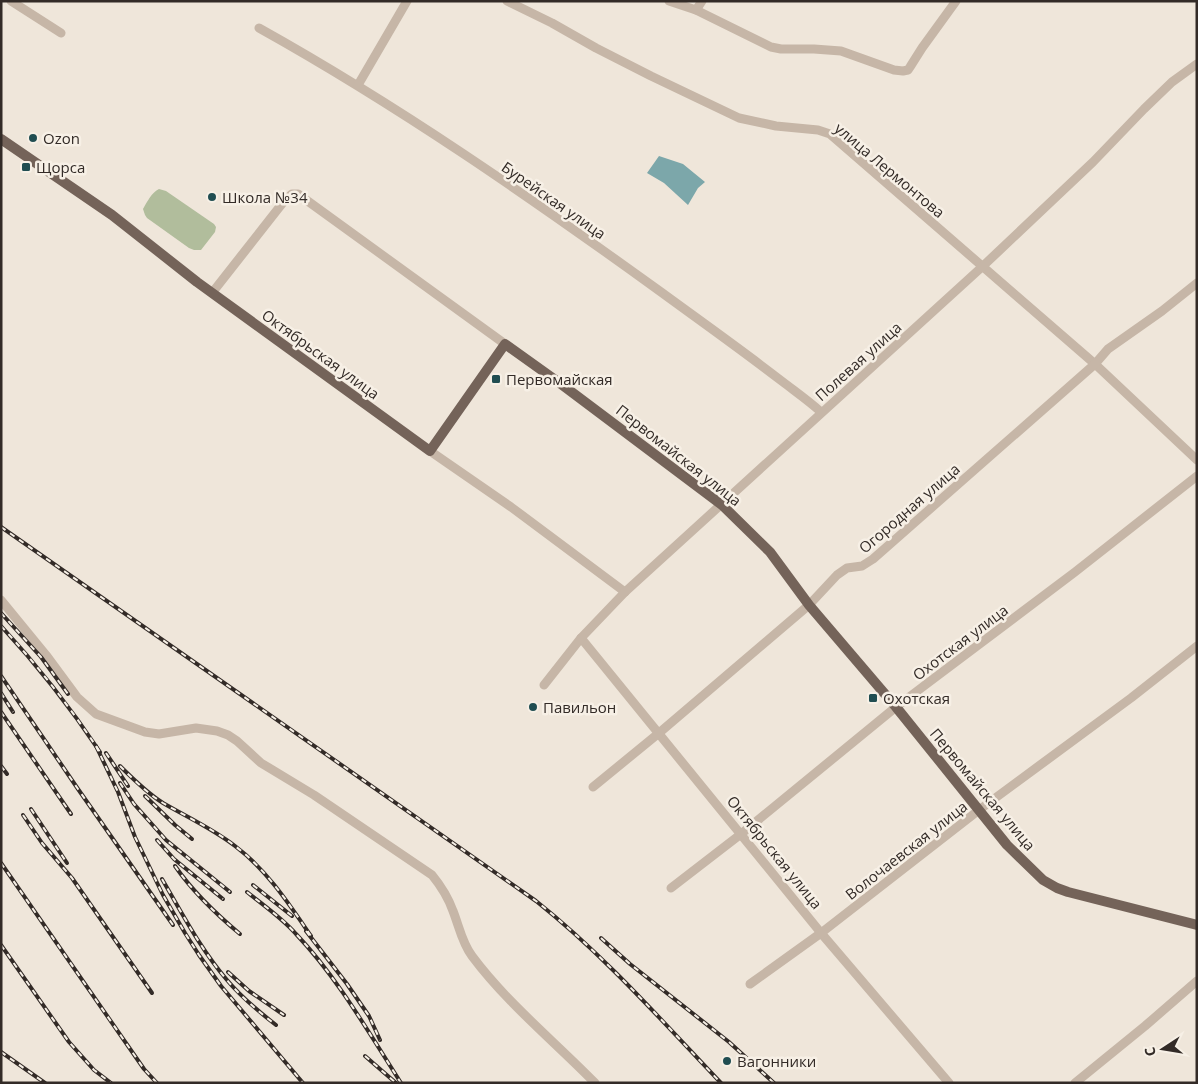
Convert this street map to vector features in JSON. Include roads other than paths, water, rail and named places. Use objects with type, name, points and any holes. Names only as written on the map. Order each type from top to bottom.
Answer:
[{"type":"main road","name":"Октябрьская улица","points":[[1,139],[112,215],[197,282],[430,451]]},
{"type":"main road","points":[[430,451],[505,344]]},
{"type":"main road","name":"Первомайская улица","points":[[505,344],[722,505],[770,552],[809,605],[896,707],[1007,845],[1038,876],[1049,884],[1068,892],[1197,925]]},
{"type":"street","points":[[11,1],[61,32]]},
{"type":"street","points":[[358,85],[407,1]]},
{"type":"street","name":"улица Лермонтова","points":[[506,1],[552,23],[651,76],[740,118],[776,126],[818,130],[830,134],[1095,364],[1197,460]]},
{"type":"street","points":[[669,1],[696,10],[776,48],[841,51],[900,71],[906,71],[910,67],[956,1]]},
{"type":"street","points":[[696,10],[702,1]]},
{"type":"street","name":"Бурейская улица","points":[[259,28],[358,85],[581,234],[759,363],[821,412]]},
{"type":"street","name":"Полевая улица","points":[[544,685],[581,638],[626,592],[983,266],[1093,162],[1172,82],[1197,64]]},
{"type":"street","name":"Первомайская улица","points":[[212,293],[285,200],[292,194],[298,194],[505,344]]},
{"type":"street","name":"Огородная улица","points":[[593,787],[809,605],[837,575],[847,568],[862,566],[873,559],[1095,364],[1108,349],[1162,311],[1197,283]]},
{"type":"street","name":"Октябрьская улица","points":[[430,451],[511,507],[626,592]]},
{"type":"street","name":"Охотская улица","points":[[671,888],[741,834],[896,707],[1075,572],[1197,476]]},
{"type":"street","points":[[1,600],[46,655],[77,697],[96,714],[146,732],[159,734],[196,728],[217,730],[228,735],[261,763],[314,795],[432,875],[446,893],[463,940],[471,955],[514,1004],[595,1083]]},
{"type":"street","name":"Октябрьская улица","points":[[581,638],[821,932],[949,1083]]},
{"type":"street","name":"Волочаевская улица","points":[[750,984],[821,932],[979,810],[1164,673],[1197,646]]},
{"type":"street","points":[[1075,1083],[1197,981]]},
{"type":"water","points":[[659,156],[683,164],[705,182],[698,188],[688,205],[664,183],[647,173]]},
{"type":"railway","points":[[1,527],[536,901],[609,966],[721,1083]]},
{"type":"railway","points":[[1,613],[41,657],[68,694]]},
{"type":"railway","points":[[1,626],[53,687],[100,752]]},
{"type":"railway","points":[[1,676],[173,925]]},
{"type":"railway","points":[[1,693],[13,712]]},
{"type":"railway","points":[[1,712],[71,814]]},
{"type":"railway","points":[[96,746],[118,792],[135,837],[163,895],[185,933],[221,986],[303,1083]]},
{"type":"railway","points":[[106,753],[128,786]]},
{"type":"railway","points":[[1,766],[7,774]]},
{"type":"railway","points":[[120,766],[140,786],[157,799],[218,834],[247,855],[277,888],[311,936]]},
{"type":"railway","points":[[120,783],[134,804],[166,840],[230,892]]},
{"type":"railway","points":[[145,796],[192,839]]},
{"type":"railway","points":[[31,809],[67,863]]},
{"type":"railway","points":[[23,815],[42,843],[72,878],[152,993]]},
{"type":"railway","points":[[157,840],[174,859],[223,899]]},
{"type":"railway","points":[[1,863],[144,1069],[157,1083]]},
{"type":"railway","points":[[175,866],[205,902],[240,934]]},
{"type":"railway","points":[[162,879],[192,931],[232,986],[276,1025]]},
{"type":"railway","points":[[253,885],[292,916]]},
{"type":"railway","points":[[247,892],[291,928],[325,968],[352,1006],[401,1083]]},
{"type":"railway","points":[[306,931],[369,1016],[380,1040]]},
{"type":"railway","points":[[601,938],[630,964],[729,1042],[774,1083]]},
{"type":"railway","points":[[1,945],[69,1042],[94,1070],[111,1083]]},
{"type":"railway","points":[[228,972],[249,991],[284,1015]]},
{"type":"railway","points":[[1,1052],[45,1083]]},
{"type":"railway","points":[[365,1056],[396,1083]]},
{"type":"place","name":"Ozon","points":[[33,138]]},
{"type":"place","name":"Щорса","points":[[26,167]]},
{"type":"place","name":"Школа №34","points":[[212,197]]},
{"type":"place","name":"Первомайская","points":[[496,379]]},
{"type":"place","name":"Охотская","points":[[873,698]]},
{"type":"place","name":"Павильон","points":[[533,707]]},
{"type":"place","name":"Вагонники","points":[[727,1061]]}]
